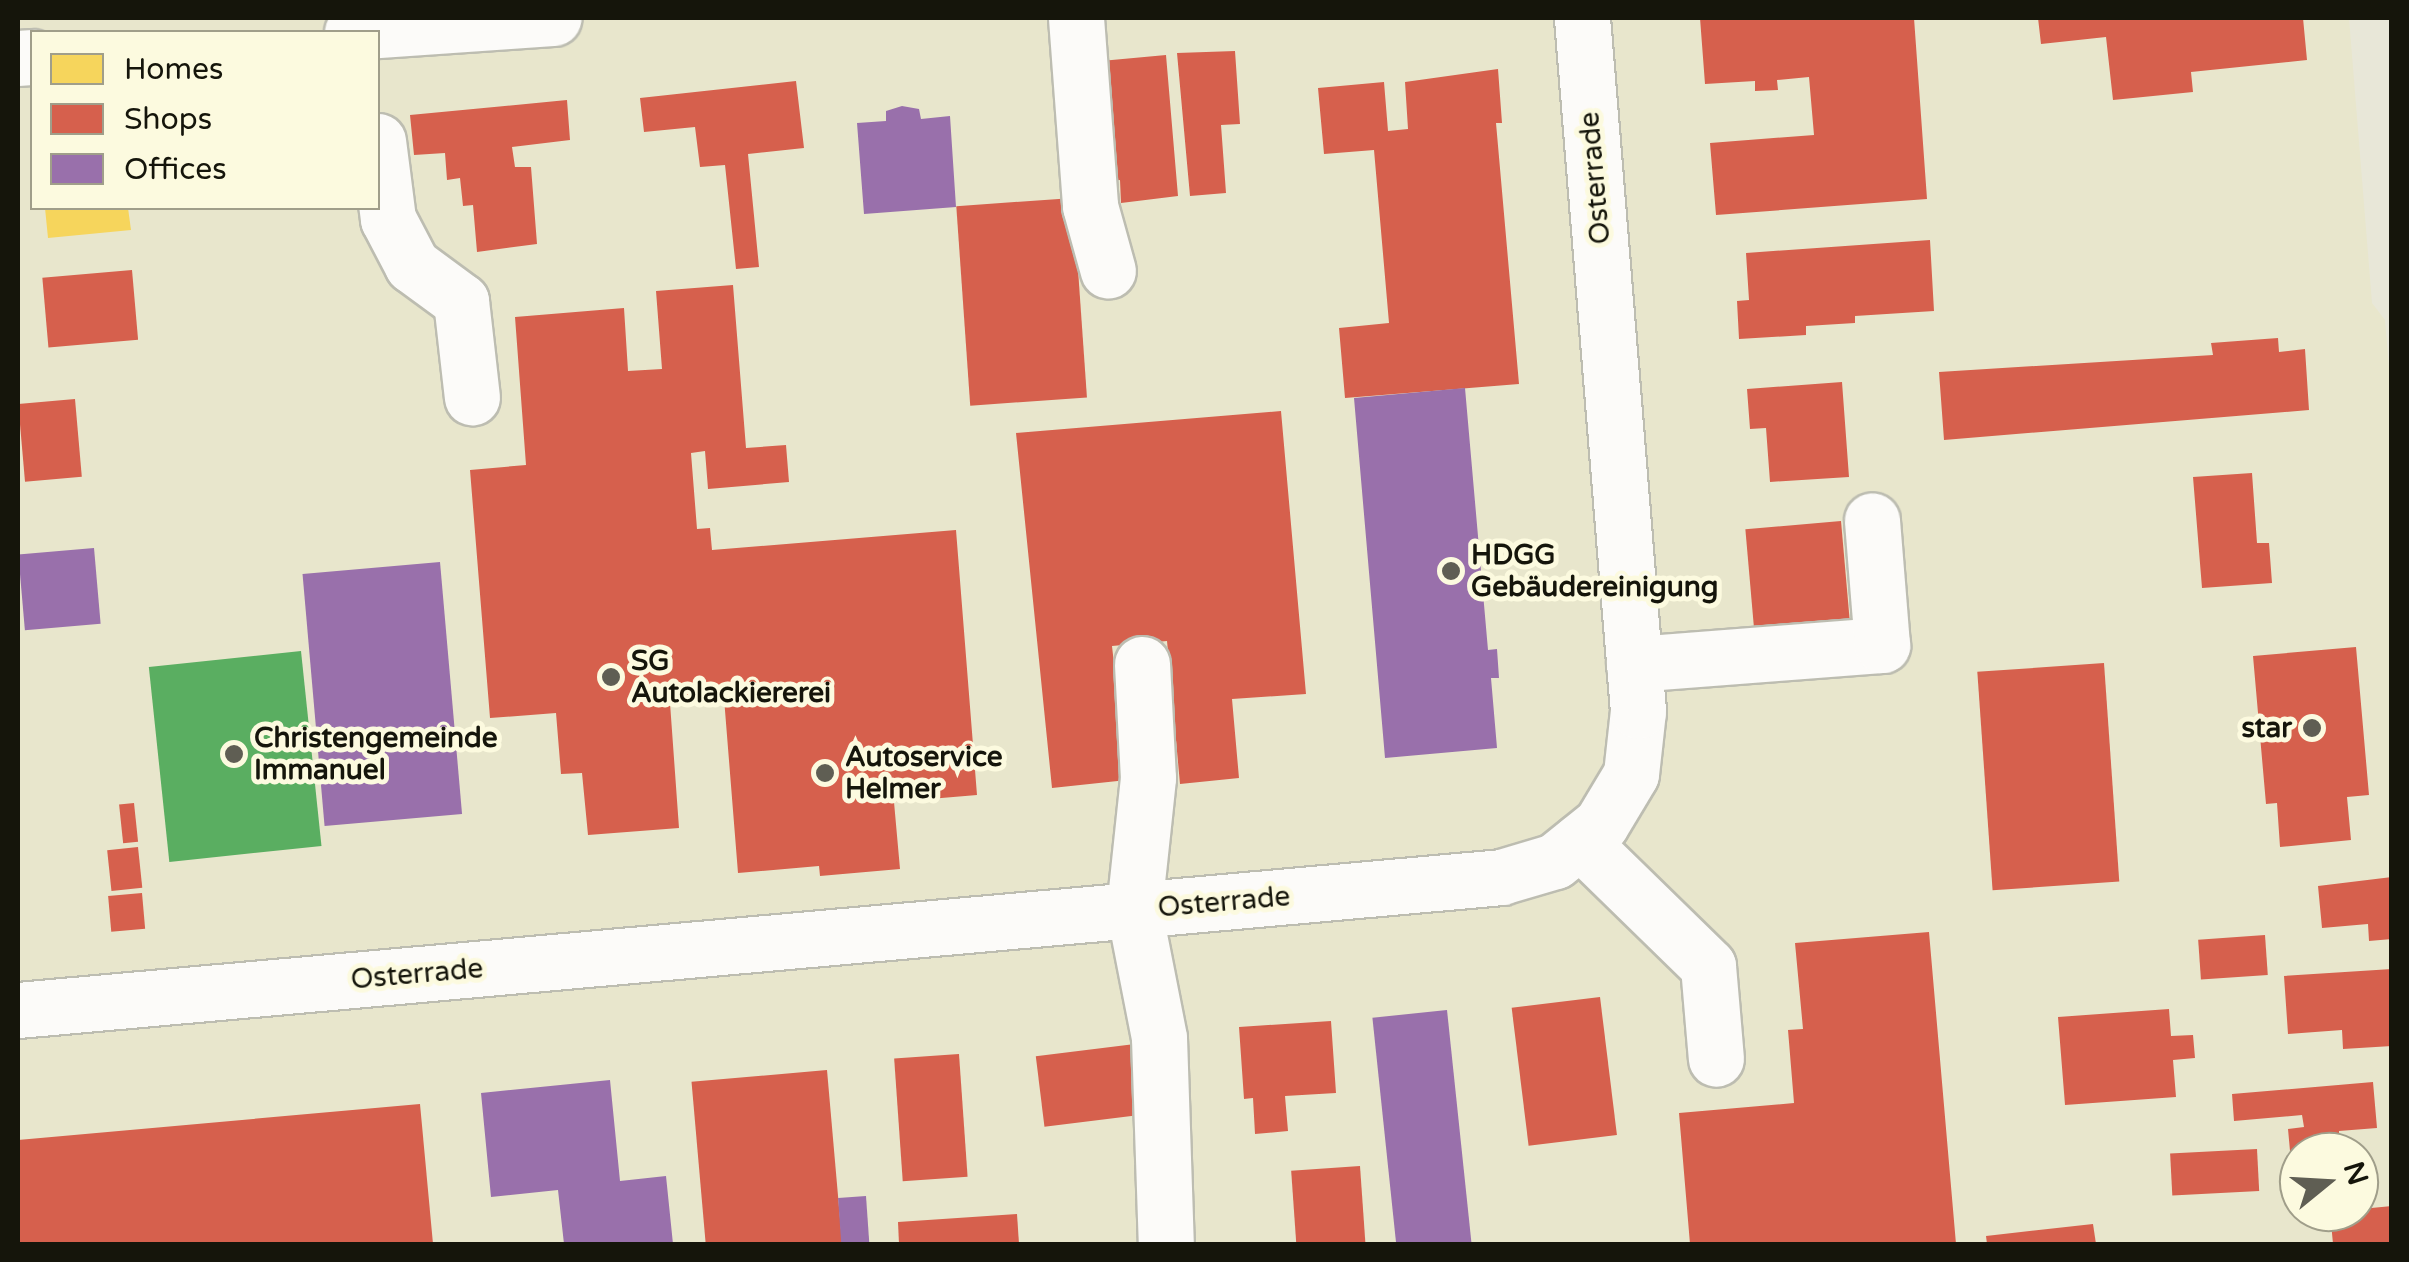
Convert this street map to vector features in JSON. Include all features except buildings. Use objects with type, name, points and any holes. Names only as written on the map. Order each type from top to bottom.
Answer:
[{"type":"street","points":[[380,31],[554,18]]},
{"type":"street","points":[[1076,18],[1090,206],[1108,271]]},
{"type":"street","name":"Osterrade","points":[[18,1010],[1501,877],[1554,861],[1602,824],[1631,774],[1634,664],[1582,18]]},
{"type":"street","points":[[380,156],[388,218],[412,265],[461,301],[472,397]]},
{"type":"street","points":[[1634,664],[1882,645],[1872,520]]},
{"type":"street","points":[[1142,664],[1148,778],[1134,910],[1159,1038],[1166,1244]]},
{"type":"street","points":[[1580,841],[1708,966],[1716,1059]]},
{"type":"shaded area","points":[[18,18],[2349,18],[2372,303],[2385,320],[2392,403],[2391,1244],[18,1244]]},
{"type":"place","name":"HDGG Gebäudereinigung","points":[[1451,571]]},
{"type":"place","name":"SG Autolackiererei","points":[[611,677]]},
{"type":"place","name":"star","points":[[2312,728]]},
{"type":"place","name":"Christengemeinde Immanuel","points":[[234,754]]},
{"type":"place","name":"Autoservice Helmer","points":[[825,773]]}]
